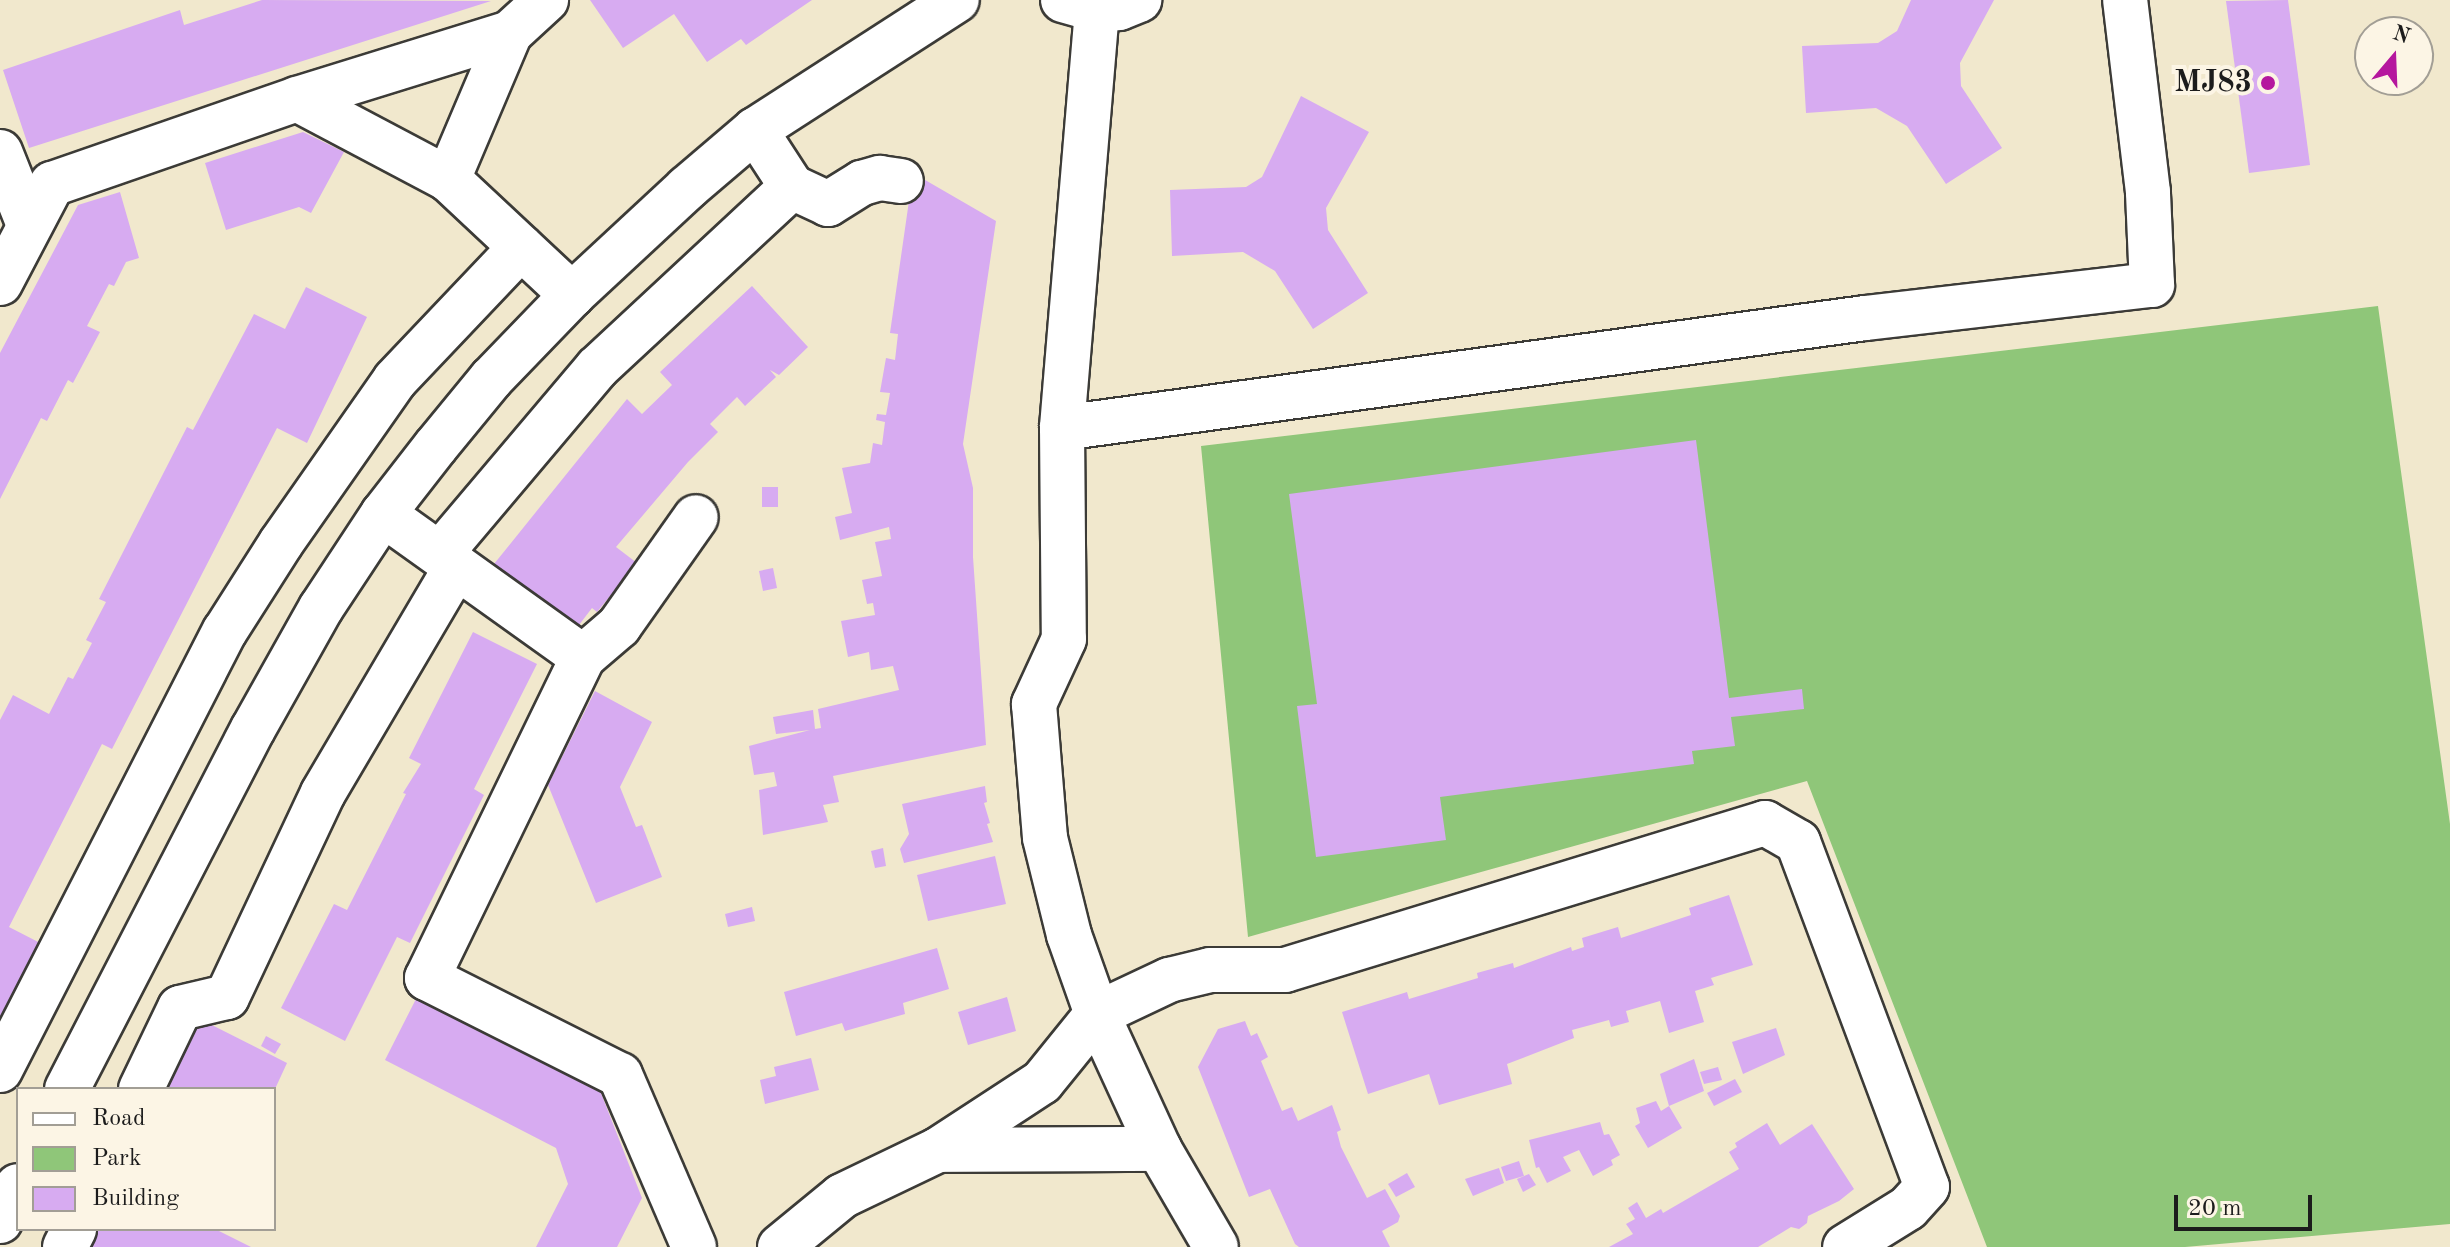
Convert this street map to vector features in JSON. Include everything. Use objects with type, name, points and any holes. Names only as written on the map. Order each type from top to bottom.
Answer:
[{"type":"street","points":[[448,179],[510,33],[546,0]]},
{"type":"street","points":[[68,1087],[253,729],[321,608],[383,514],[491,379],[572,295],[755,130],[957,0]]},
{"type":"street","points":[[1139,0],[1119,8],[1080,5],[1062,428],[1064,639],[1034,704],[1045,838],[1069,935],[1097,1014],[1159,1149],[1216,1247]]},
{"type":"street","points":[[1062,428],[1865,318],[2152,285],[2148,192],[2125,0]]},
{"type":"street","points":[[0,283],[52,184],[297,99],[510,33]]},
{"type":"street","points":[[297,99],[448,179],[572,295]]},
{"type":"street","points":[[755,130],[792,187],[828,204],[862,183],[880,178],[901,181]]},
{"type":"street","points":[[0,152],[29,225]]},
{"type":"street","points":[[142,1087],[180,1008],[227,997],[323,793],[449,579],[450,542],[597,368],[792,187]]},
{"type":"street","points":[[0,1070],[225,631],[281,543],[395,380],[521,247]]},
{"type":"street","points":[[383,514],[583,657]]},
{"type":"street","points":[[694,1247],[620,1075],[427,978],[583,657],[619,626],[696,517]]},
{"type":"street","points":[[780,1247],[842,1196],[938,1150],[1042,1082],[1097,1014],[1169,980],[1210,970],[1285,970],[1765,823],[1798,842],[1927,1187],[1908,1208],[1845,1247]]},
{"type":"street","points":[[938,1150],[1159,1149]]},
{"type":"street","points":[[0,1221],[16,1190]]},
{"type":"street","points":[[0,1243],[8,1247]]},
{"type":"green space","points":[[2378,306],[2450,824],[2450,1224],[2185,1247],[1987,1247],[1807,781],[1248,937],[1201,446]]},
{"type":"building","points":[[262,0],[491,1],[29,148],[3,70],[180,10],[184,25]]},
{"type":"building","points":[[590,0],[812,0],[746,45],[741,39],[707,62],[674,14],[623,48]]},
{"type":"building","points":[[1911,0],[1994,0],[1960,63],[1961,86],[2002,148],[1946,184],[1907,126],[1876,108],[1806,113],[1802,46],[1878,43],[1897,31]]},
{"type":"building","name":"MJ83","points":[[2288,0],[2310,165],[2249,173],[2226,1]]},
{"type":"building","points":[[1301,96],[1369,132],[1326,208],[1328,230],[1368,293],[1313,329],[1275,271],[1243,252],[1172,256],[1170,190],[1246,187],[1262,177]]},
{"type":"building","points":[[303,132],[344,152],[311,213],[299,207],[226,230],[205,163]]},
{"type":"building","points":[[913,173],[996,221],[963,444],[973,488],[973,557],[986,745],[833,776],[839,802],[823,805],[828,822],[763,835],[759,790],[777,786],[774,772],[754,775],[749,746],[810,730],[776,734],[773,717],[813,710],[815,729],[821,728],[818,709],[899,690],[893,666],[871,670],[869,652],[848,657],[841,621],[875,615],[873,603],[867,604],[862,580],[882,576],[875,542],[891,539],[889,527],[840,540],[835,517],[852,513],[842,468],[870,463],[873,443],[882,445],[885,422],[876,420],[877,414],[886,415],[890,393],[880,392],[886,358],[895,360],[898,334],[890,333]]},
{"type":"building","points":[[120,192],[139,258],[126,262],[114,286],[109,284],[87,326],[100,332],[73,383],[68,380],[47,421],[41,418],[0,499],[0,353],[78,205]]},
{"type":"building","points":[[752,286],[808,347],[779,375],[770,370],[776,377],[745,406],[737,397],[710,424],[718,432],[688,462],[616,547],[637,563],[597,612],[592,608],[579,625],[494,564],[627,399],[642,414],[672,385],[660,372]]},
{"type":"building","points":[[306,287],[367,317],[307,443],[277,428],[112,749],[102,744],[9,927],[48,947],[0,1041],[0,720],[13,695],[49,714],[68,677],[73,679],[92,643],[86,640],[106,602],[99,599],[187,427],[193,430],[254,314],[285,329]]},
{"type":"building","points":[[1696,440],[1729,698],[1802,689],[1804,709],[1731,717],[1735,746],[1692,751],[1694,764],[1440,797],[1446,840],[1316,857],[1297,706],[1317,704],[1289,494]]},
{"type":"building","points":[[762,487],[778,487],[778,507],[762,507]]},
{"type":"building","points":[[773,568],[777,588],[763,591],[759,571]]},
{"type":"building","points":[[473,632],[537,664],[474,789],[484,795],[410,943],[397,937],[345,1041],[281,1008],[334,904],[347,910],[406,794],[403,793],[421,764],[409,758]]},
{"type":"building","points":[[595,691],[652,722],[620,787],[636,827],[642,825],[662,877],[596,903],[548,785]]},
{"type":"building","points":[[985,786],[987,802],[984,803],[990,823],[987,824],[993,842],[904,863],[900,849],[909,834],[902,804]]},
{"type":"building","points":[[883,848],[886,866],[875,868],[871,851]]},
{"type":"building","points":[[995,856],[1006,904],[928,921],[917,875]]},
{"type":"building","points":[[1729,895],[1753,965],[1711,978],[1714,985],[1695,991],[1704,1022],[1669,1033],[1660,1001],[1626,1011],[1629,1022],[1611,1027],[1609,1020],[1572,1030],[1574,1038],[1507,1064],[1512,1084],[1439,1105],[1429,1074],[1368,1094],[1342,1012],[1407,992],[1409,999],[1478,978],[1477,973],[1513,963],[1514,968],[1571,947],[1572,951],[1584,947],[1582,938],[1618,927],[1621,938],[1691,915],[1689,908]]},
{"type":"building","points":[[752,907],[755,921],[728,927],[725,914]]},
{"type":"building","points":[[937,948],[949,989],[903,1003],[905,1014],[845,1031],[842,1023],[796,1036],[784,992]]},
{"type":"building","points":[[418,995],[599,1088],[642,1198],[617,1247],[536,1247],[568,1184],[556,1148],[385,1060]]},
{"type":"building","points":[[1007,997],[1016,1031],[968,1045],[958,1012]]},
{"type":"building","points":[[198,1018],[287,1063],[276,1087],[162,1087]]},
{"type":"building","points":[[1245,1021],[1251,1036],[1257,1033],[1268,1057],[1261,1061],[1282,1111],[1292,1107],[1298,1121],[1332,1105],[1341,1130],[1337,1132],[1341,1147],[1367,1198],[1385,1189],[1400,1216],[1398,1222],[1382,1231],[1390,1247],[1299,1247],[1270,1189],[1249,1197],[1198,1067],[1218,1029]]},
{"type":"building","points":[[1776,1028],[1785,1055],[1743,1074],[1732,1042]]},
{"type":"building","points":[[266,1036],[281,1044],[275,1054],[261,1046]]},
{"type":"building","points":[[811,1058],[819,1090],[765,1104],[760,1080],[776,1076],[774,1067]]},
{"type":"building","points":[[1694,1059],[1704,1091],[1669,1106],[1660,1074]]},
{"type":"building","points":[[1718,1067],[1722,1080],[1704,1084],[1700,1072]]},
{"type":"building","points":[[1735,1079],[1742,1092],[1714,1106],[1707,1093]]},
{"type":"building","points":[[1656,1101],[1661,1111],[1669,1106],[1682,1128],[1648,1148],[1635,1126],[1640,1123],[1636,1108]]},
{"type":"building","points":[[1600,1122],[1604,1135],[1609,1134],[1620,1155],[1611,1160],[1613,1165],[1593,1176],[1579,1150],[1563,1157],[1571,1171],[1547,1183],[1539,1167],[1536,1168],[1529,1140]]},
{"type":"building","points":[[1767,1123],[1780,1145],[1812,1124],[1854,1189],[1839,1201],[1808,1216],[1807,1223],[1799,1229],[1791,1227],[1758,1247],[1609,1247],[1633,1234],[1626,1224],[1635,1219],[1628,1208],[1637,1202],[1646,1218],[1661,1209],[1663,1213],[1739,1169],[1729,1152],[1737,1147],[1735,1143]]},
{"type":"building","points":[[1519,1161],[1524,1176],[1506,1181],[1501,1167]]},
{"type":"building","points":[[1499,1168],[1504,1183],[1473,1196],[1465,1179]]},
{"type":"building","points":[[1407,1173],[1415,1187],[1396,1197],[1388,1184]]},
{"type":"building","points":[[1529,1174],[1536,1185],[1523,1192],[1517,1179]]},
{"type":"building","points":[[96,1231],[219,1231],[251,1247],[88,1247]]},
{"type":"place","name":"MJ83","points":[[2268,83]]}]
